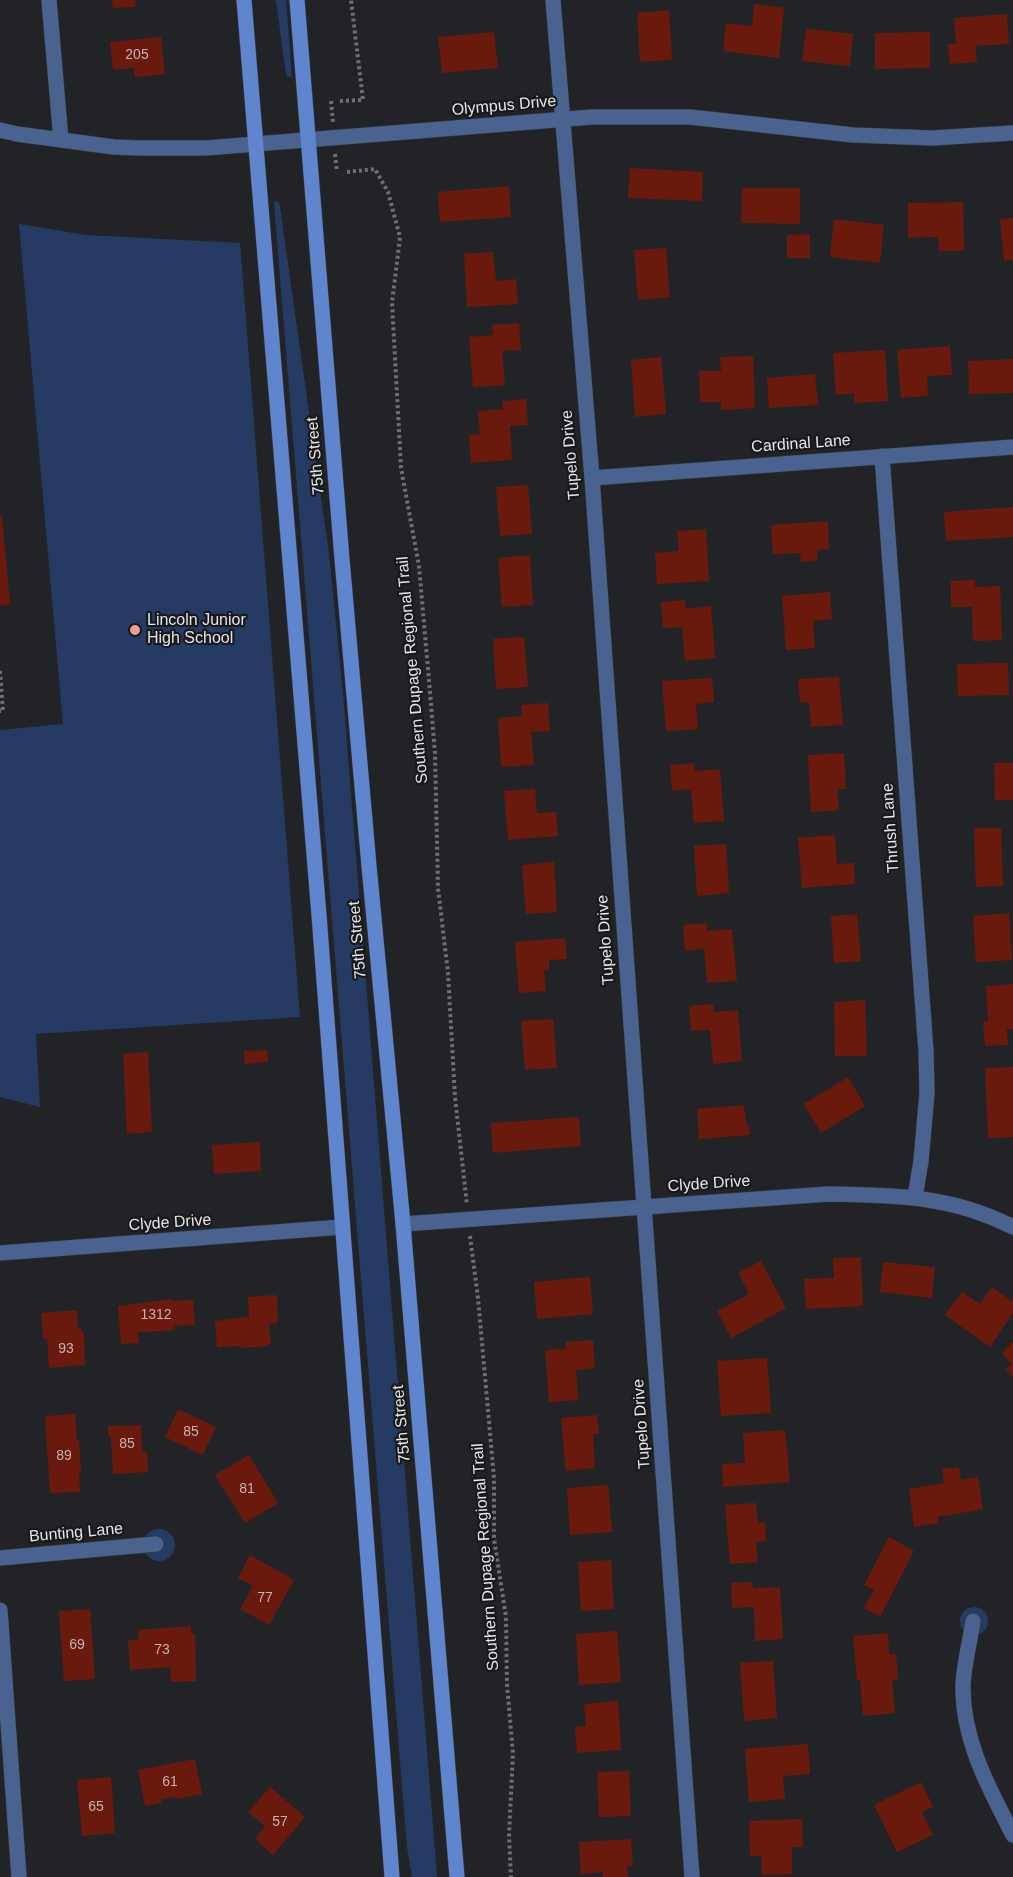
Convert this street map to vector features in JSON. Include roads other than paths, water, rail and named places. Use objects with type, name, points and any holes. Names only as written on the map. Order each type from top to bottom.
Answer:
[{"type":"main road","name":"75th Street","points":[[244,0],[279,407],[392,1877]]},
{"type":"main road","name":"75th Street","points":[[297,0],[368,855],[403,1224],[457,1877]]},
{"type":"street","points":[[49,0],[61,140]]},
{"type":"street","name":"Tupelo Drive","points":[[553,0],[592,478],[692,1877]]},
{"type":"street","name":"Olympus Drive","points":[[0,130],[114,147],[139,148],[206,148],[592,117],[681,117],[853,135],[909,138],[1013,134]]},
{"type":"street","name":"Cardinal Lane","points":[[592,478],[1013,447]]},
{"type":"street","name":"Thrush Lane","points":[[882,456],[926,1051],[927,1093],[921,1161],[915,1197]]},
{"type":"street","name":"Clyde Drive","points":[[403,1224],[830,1194],[938,1200],[970,1209],[1013,1227]]},
{"type":"street","name":"Clyde Drive","points":[[0,1253],[342,1227]]},
{"type":"street","name":"Bunting Lane","points":[[0,1558],[156,1544]]},
{"type":"street","points":[[0,1610],[19,1877]]},
{"type":"street","points":[[973,1621],[963,1685],[967,1718],[978,1764],[1013,1835]]},
{"type":"place","name":"Lincoln Junior High School","points":[[135,630]]}]
